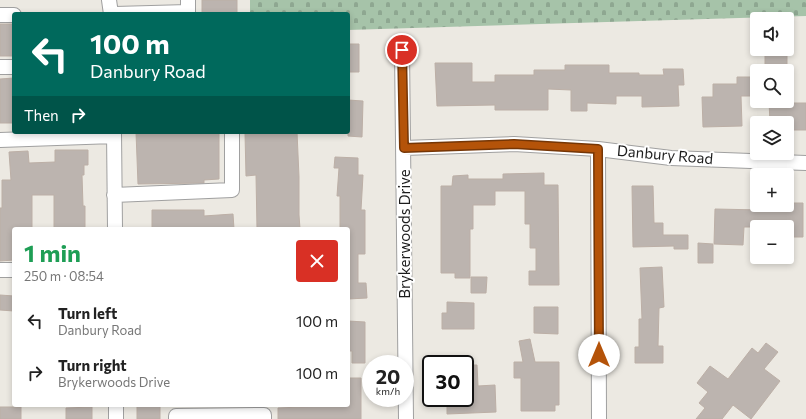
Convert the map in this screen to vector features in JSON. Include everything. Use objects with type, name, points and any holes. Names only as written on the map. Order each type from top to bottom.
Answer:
[{"type":"street","points":[[109,0],[111,12]]},
{"type":"street","points":[[188,0],[188,12]]},
{"type":"street","points":[[0,15],[12,15]]},
{"type":"street","name":"Brykerwoods Drive","points":[[402,50],[406,419]]},
{"type":"street","points":[[0,67],[12,67]]},
{"type":"street","points":[[0,140],[114,134],[115,227]]},
{"type":"street","points":[[114,195],[232,190],[232,134]]},
{"type":"street","name":"Danbury Road","points":[[404,148],[514,144],[598,149],[671,158],[806,163]]},
{"type":"street","points":[[598,149],[599,419]]},
{"type":"street","points":[[0,270],[12,270]]},
{"type":"street","points":[[116,407],[116,419]]},
{"type":"street","points":[[176,418],[264,417]]},
{"type":"green space","points":[[250,0],[806,0],[806,16],[794,16],[794,12],[750,12],[750,18],[350,30],[350,12],[250,12]]},
{"type":"building","points":[[202,0],[237,0],[237,12],[202,12]]},
{"type":"building","points":[[0,24],[12,24],[12,56],[0,56]]},
{"type":"building","points":[[350,44],[359,44],[359,72],[350,72]]},
{"type":"building","points":[[765,56],[787,56],[787,64],[765,64]]},
{"type":"building","points":[[435,63],[472,63],[472,82],[495,82],[495,75],[534,75],[534,70],[565,70],[565,65],[609,65],[609,73],[639,73],[639,75],[664,75],[663,69],[683,69],[684,85],[678,85],[679,106],[642,107],[642,96],[616,96],[616,104],[587,103],[587,111],[571,111],[571,90],[548,89],[548,110],[495,110],[495,105],[437,106]]},
{"type":"building","points":[[737,77],[750,77],[750,96],[741,96],[742,126],[703,127],[702,97],[713,97],[713,84],[737,84]]},
{"type":"building","points":[[12,78],[12,123],[0,123],[0,79]]},
{"type":"building","points":[[350,100],[363,101],[362,137],[348,136],[348,134],[350,134]]},
{"type":"building","points":[[794,103],[806,103],[806,130],[794,130],[794,116],[770,116],[769,108],[794,108]]},
{"type":"building","points":[[136,134],[219,134],[219,179],[204,180],[204,183],[138,184]]},
{"type":"building","points":[[245,134],[297,134],[300,227],[257,227],[256,175],[246,176]]},
{"type":"building","points":[[55,150],[88,150],[88,165],[84,165],[84,175],[82,175],[83,206],[85,206],[85,227],[54,227],[54,195],[32,195],[32,227],[12,227],[12,260],[0,261],[0,208],[2,208],[2,180],[11,180],[9,152],[28,151],[29,163],[55,162]]},
{"type":"building","points":[[335,157],[358,158],[358,175],[363,175],[361,210],[365,210],[365,254],[358,254],[358,283],[366,283],[367,298],[350,299],[350,227],[340,227],[340,196],[337,196],[339,168],[334,168]]},
{"type":"building","points":[[544,173],[544,185],[558,185],[559,285],[529,285],[529,271],[536,271],[536,248],[530,248],[530,224],[525,224],[525,191],[495,191],[495,205],[473,205],[473,229],[470,229],[470,278],[455,278],[455,273],[441,273],[441,186],[452,186],[453,176],[468,175],[468,179],[503,179],[503,174]]},
{"type":"building","points":[[632,186],[653,186],[654,223],[663,223],[663,235],[688,235],[688,249],[674,249],[674,246],[633,247]]},
{"type":"building","points":[[794,203],[803,203],[803,237],[794,237],[794,220],[750,220],[750,227],[744,227],[743,245],[714,244],[715,209],[750,210],[750,212],[794,212]]},
{"type":"building","points":[[152,210],[204,210],[204,216],[233,214],[234,227],[152,227]]},
{"type":"building","points":[[698,243],[713,244],[713,263],[698,263]]},
{"type":"building","points":[[662,267],[664,307],[659,308],[658,346],[663,346],[663,363],[635,363],[635,347],[639,347],[639,319],[642,319],[640,268]]},
{"type":"building","points":[[471,277],[487,277],[486,293],[471,293]]},
{"type":"building","points":[[0,295],[12,296],[12,311],[0,310]]},
{"type":"building","points":[[447,302],[474,303],[474,329],[442,329],[442,313],[447,313]]},
{"type":"building","points":[[534,307],[558,307],[558,334],[534,333]]},
{"type":"building","points":[[350,321],[365,322],[365,355],[362,355],[362,363],[352,363],[352,351],[350,351]]},
{"type":"building","points":[[530,339],[535,362],[559,362],[559,405],[555,405],[555,411],[521,411],[521,378],[514,378],[514,362],[523,362],[519,341]]},
{"type":"building","points":[[766,343],[778,352],[764,369],[780,381],[751,419],[733,405],[722,419],[696,419],[705,408],[699,403],[708,392],[697,383],[710,366],[728,379],[752,348],[758,353]]},
{"type":"building","points":[[474,365],[477,365],[478,386],[495,385],[496,412],[447,414],[447,407],[474,407]]},
{"type":"building","points":[[350,378],[361,378],[361,419],[278,419],[278,408],[350,407]]},
{"type":"building","points":[[0,407],[21,407],[21,419],[0,419]]},
{"type":"building","points":[[92,407],[92,419],[66,419],[66,408]]},
{"type":"building","points":[[137,407],[160,407],[160,419],[137,419]]},
{"type":"route","points":[[402,50],[404,148],[514,144],[598,149],[599,355]]}]
